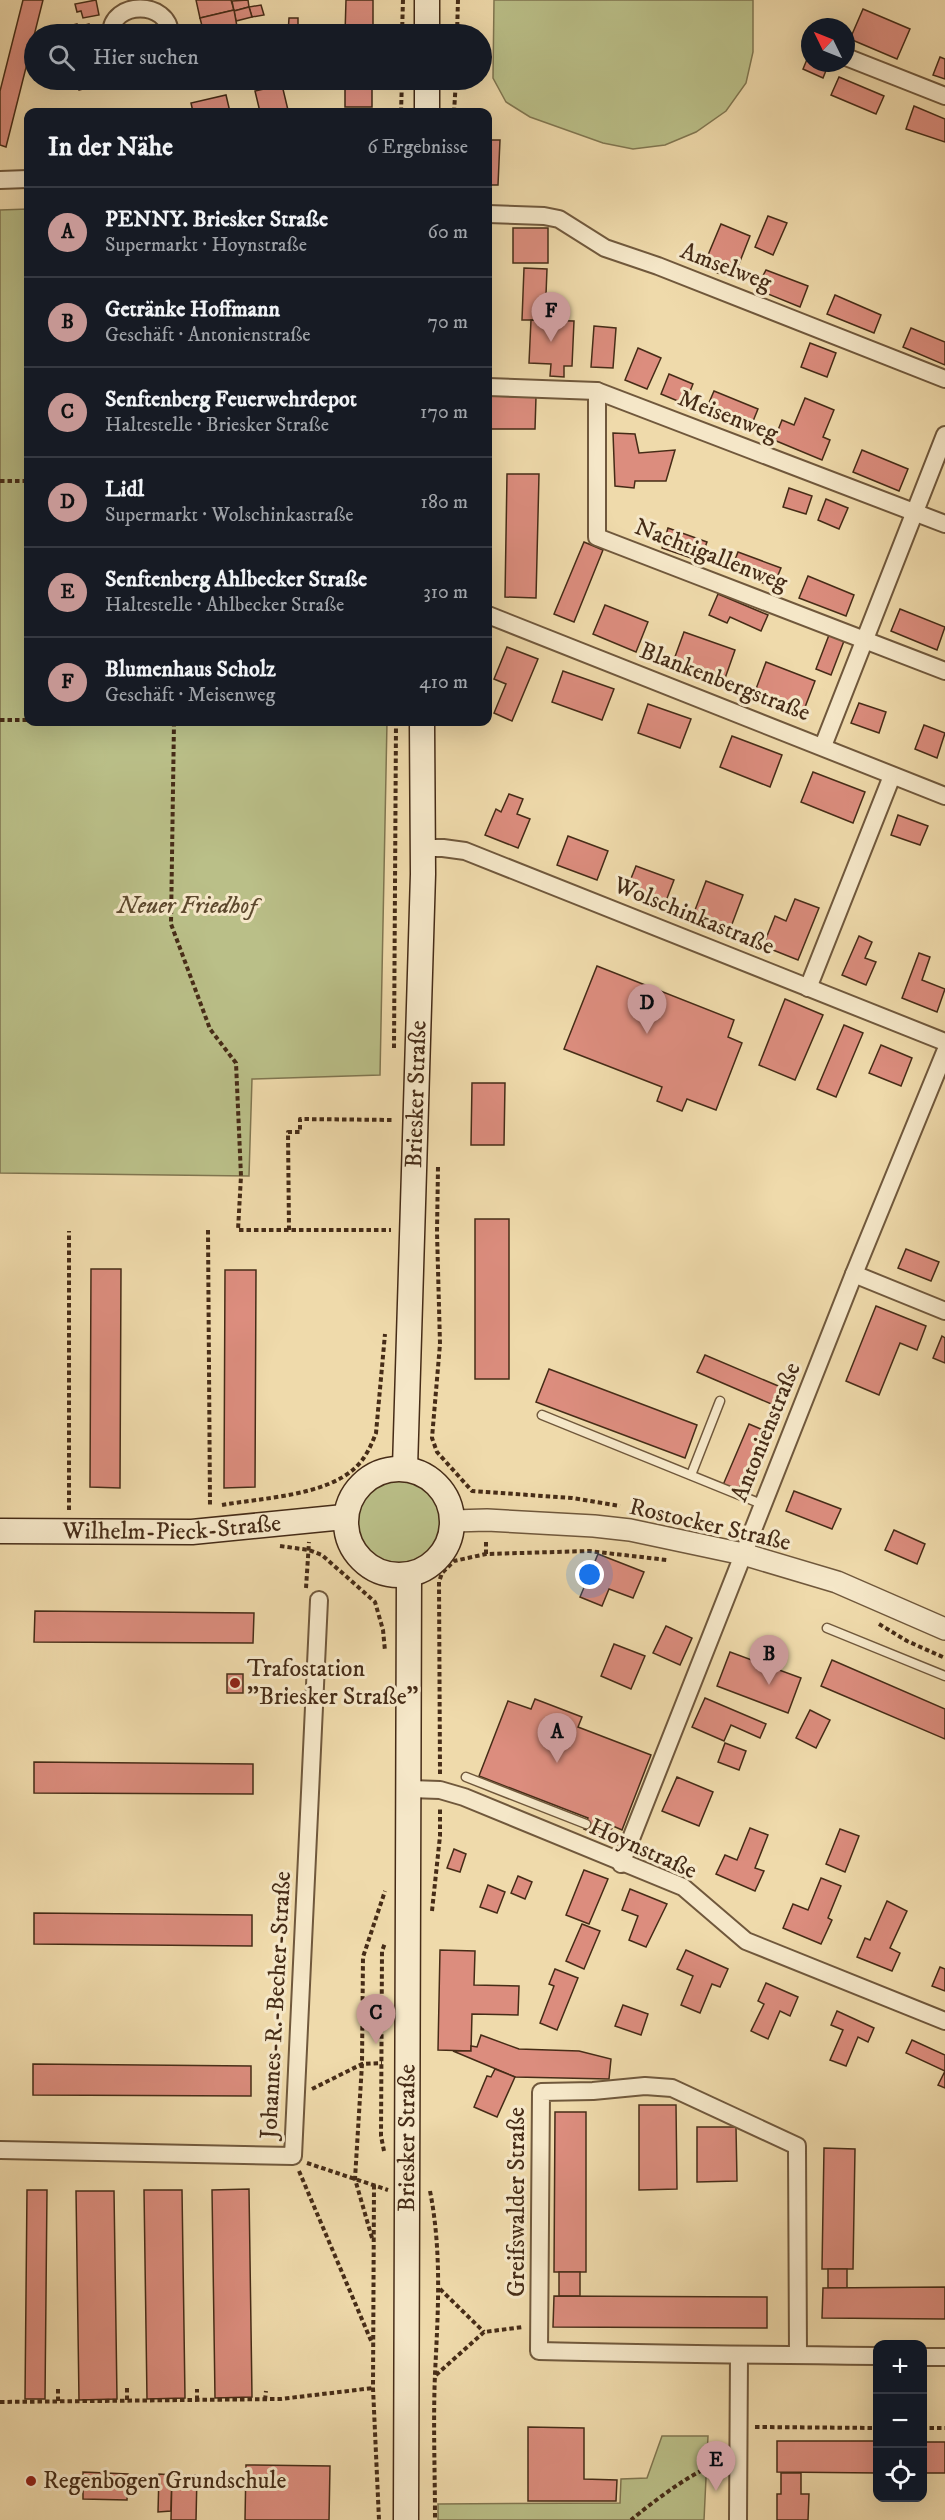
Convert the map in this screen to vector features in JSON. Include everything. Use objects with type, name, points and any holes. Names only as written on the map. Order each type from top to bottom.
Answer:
[{"type":"main road","points":[[427,24],[428,0]]},
{"type":"main road","points":[[426,108],[427,90]]},
{"type":"main road","name":"Briesker Straße","points":[[405,1468],[415,1202],[423,848],[422,726]]},
{"type":"main road","points":[[393,1468],[405,1468],[429,1478],[446,1497],[453,1521],[451,1538],[443,1552],[432,1564],[409,1575],[385,1572],[367,1563],[354,1551],[346,1534],[344,1517],[350,1499],[363,1483],[381,1472],[393,1468]]},
{"type":"main road","name":"Wilhelm-Pieck-Straße","points":[[0,1531],[192,1532],[344,1517]]},
{"type":"main road","name":"Briesker Straße","points":[[406,2520],[409,1575]]},
{"type":"street","points":[[113,24],[118,14],[134,2],[153,6],[161,11],[167,18],[168,24]]},
{"type":"street","points":[[855,61],[945,96]]},
{"type":"street","points":[[0,180],[24,179]]},
{"type":"street","name":"Amselweg","points":[[492,214],[544,216],[559,219],[605,248],[658,266],[945,379]]},
{"type":"street","name":"Meisenweg","points":[[492,387],[597,391],[945,524]]},
{"type":"street","name":"Nachtigallenweg","points":[[597,391],[597,537],[945,670]]},
{"type":"street","points":[[822,746],[945,435]]},
{"type":"street","name":"Blankenbergstraße","points":[[492,617],[945,796]]},
{"type":"street","points":[[808,988],[892,776]]},
{"type":"street","name":"Wolschinkastraße","points":[[423,848],[465,851],[945,1042]]},
{"type":"street","name":"Antonienstraße","points":[[621,1864],[742,1554],[764,1505],[854,1274],[945,1052]]},
{"type":"street","points":[[854,1274],[945,1311]]},
{"type":"street","name":"Rostocker Straße","points":[[453,1521],[486,1520],[630,1530],[742,1554],[837,1582],[945,1629]]},
{"type":"street","name":"Johannes-R.-Becher-Straße","points":[[0,2150],[293,2156],[319,1600]]},
{"type":"street","name":"Hoynstraße","points":[[410,1789],[440,1790],[464,1797],[621,1864],[683,1887],[746,1941],[945,2021]]},
{"type":"street","name":"Greifswalder Straße","points":[[798,2355],[797,2146],[672,2088],[645,2086],[593,2091],[541,2092],[539,2351],[739,2355],[873,2356]]},
{"type":"street","points":[[738,2520],[739,2355]]},
{"type":"street","points":[[927,2357],[945,2357]]},
{"type":"lane","points":[[691,1475],[720,1401]]},
{"type":"lane","points":[[542,1415],[764,1505]]},
{"type":"lane","points":[[827,1628],[945,1676]]},
{"type":"lane","points":[[466,1777],[586,1824]]},
{"type":"path","points":[[402,24],[403,0]]},
{"type":"path","points":[[457,24],[458,0]]},
{"type":"path","points":[[401,108],[402,90]]},
{"type":"path","points":[[454,108],[455,90]]},
{"type":"path","points":[[0,481],[24,481]]},
{"type":"path","points":[[0,720],[24,720]]},
{"type":"path","points":[[174,726],[171,924],[210,1029],[236,1063],[241,1176],[238,1230],[394,1230],[394,1220]]},
{"type":"path","points":[[394,1060],[396,726]]},
{"type":"path","points":[[394,1108],[394,1131]]},
{"type":"path","points":[[289,1230],[288,1132],[300,1132],[300,1119],[394,1120]]},
{"type":"path","points":[[208,1230],[210,1507]]},
{"type":"path","points":[[69,1231],[69,1510]]},
{"type":"path","points":[[200,1509],[309,1490],[338,1480],[355,1468],[372,1444],[376,1433],[385,1332]]},
{"type":"path","points":[[432,1438],[437,1452],[472,1491],[487,1491]]},
{"type":"path","points":[[57,1510],[80,1510]]},
{"type":"path","points":[[319,1600],[305,1599],[309,1550],[322,1556],[350,1579],[375,1602],[378,1612]]},
{"type":"path","points":[[430,1922],[440,1836],[439,1582],[442,1573],[454,1561],[486,1554]]},
{"type":"path","points":[[372,2238],[356,2179],[362,2064],[363,1957],[386,1886]]},
{"type":"path","points":[[296,2098],[362,2064],[382,2063]]},
{"type":"path","points":[[293,2156],[312,2166],[387,2190]]},
{"type":"path","points":[[293,2156],[373,2344]]},
{"type":"path","points":[[430,2181],[440,2289],[435,2375],[435,2520]]},
{"type":"path","points":[[374,2185],[373,2388],[379,2520]]},
{"type":"path","points":[[440,2289],[484,2332]]},
{"type":"path","points":[[435,2375],[484,2332],[540,2325]]},
{"type":"path","points":[[127,2387],[127,2400]]},
{"type":"path","points":[[0,2402],[266,2400],[373,2388]]},
{"type":"path","points":[[58,2389],[58,2401]]},
{"type":"path","points":[[197,2389],[197,2400]]},
{"type":"path","points":[[266,2391],[266,2400]]},
{"type":"path","points":[[738,2427],[873,2428]]},
{"type":"path","points":[[927,2428],[945,2428]]},
{"type":"path","points":[[631,2520],[688,2478],[711,2466],[737,2464]]},
{"type":"green space","points":[[494,0],[753,0],[753,52],[746,83],[726,111],[696,132],[665,145],[633,149],[603,143],[530,117],[506,102],[493,78]]},
{"type":"green space","name":"Neuer Friedhof","points":[[24,209],[24,726],[387,726],[380,1075],[252,1079],[249,1176],[0,1173],[0,210]]},
{"type":"green space","points":[[390,1478],[406,1478],[429,1490],[438,1504],[441,1521],[438,1538],[429,1552],[406,1564],[390,1564],[374,1557],[362,1545],[355,1529],[355,1513],[362,1497],[374,1485]]},
{"type":"green space","points":[[662,2436],[708,2436],[704,2520],[438,2520],[438,2504],[620,2503],[621,2479],[647,2478]]},
{"type":"building","points":[[23,0],[43,0],[37,24],[24,24],[24,75],[6,147],[0,145],[0,91]]},
{"type":"building","points":[[96,0],[99,15],[83,18],[81,11],[77,12],[75,4]]},
{"type":"building","points":[[196,0],[231,0],[234,10],[200,18]]},
{"type":"building","points":[[248,0],[249,7],[234,11],[232,1]]},
{"type":"building","points":[[346,0],[373,0],[373,24],[345,24]]},
{"type":"building","points":[[261,5],[264,15],[252,17],[249,7]]},
{"type":"building","points":[[249,7],[252,17],[236,21],[234,11]]},
{"type":"building","points":[[863,9],[910,29],[897,59],[855,41],[855,27]]},
{"type":"building","points":[[234,10],[237,24],[202,24],[200,18]]},
{"type":"building","points":[[289,18],[298,18],[298,24],[289,24]]},
{"type":"building","points":[[940,57],[945,59],[945,79],[933,75]]},
{"type":"building","points":[[810,72],[825,72],[823,78]]},
{"type":"building","points":[[839,77],[884,96],[876,114],[831,95]]},
{"type":"building","points":[[283,90],[288,108],[259,108],[255,91]]},
{"type":"building","points":[[345,90],[372,90],[372,107],[345,107]]},
{"type":"building","points":[[226,95],[229,108],[192,108],[191,103]]},
{"type":"building","points":[[914,106],[945,119],[945,142],[906,129]]},
{"type":"building","points":[[492,140],[500,140],[498,185],[492,185]]},
{"type":"building","points":[[768,216],[787,223],[773,255],[755,247]]},
{"type":"building","points":[[721,224],[750,236],[733,279],[703,267]]},
{"type":"building","points":[[513,228],[548,228],[548,263],[513,263]]},
{"type":"building","points":[[524,268],[547,269],[545,320],[522,320]]},
{"type":"building","points":[[766,270],[808,286],[800,307],[756,289]]},
{"type":"building","points":[[835,295],[881,315],[874,333],[827,314]]},
{"type":"building","points":[[531,320],[574,321],[572,366],[564,366],[564,377],[550,376],[551,364],[529,363]]},
{"type":"building","points":[[594,326],[616,328],[613,368],[591,367]]},
{"type":"building","points":[[911,328],[945,342],[945,365],[903,347]]},
{"type":"building","points":[[810,343],[836,353],[827,377],[801,367]]},
{"type":"building","points":[[638,348],[661,358],[647,389],[625,380]]},
{"type":"building","points":[[669,374],[693,384],[685,404],[661,394]]},
{"type":"building","points":[[714,391],[758,409],[749,431],[705,412]]},
{"type":"building","points":[[492,396],[536,397],[535,429],[492,429]]},
{"type":"building","points":[[805,398],[834,410],[823,437],[830,440],[822,460],[774,440],[782,420],[794,425]]},
{"type":"building","points":[[613,433],[635,434],[639,453],[675,450],[666,481],[635,481],[634,488],[615,486]]},
{"type":"building","points":[[862,450],[908,469],[899,491],[853,472]]},
{"type":"building","points":[[507,474],[539,474],[536,598],[505,597]]},
{"type":"building","points":[[789,488],[812,496],[806,514],[783,507]]},
{"type":"building","points":[[826,499],[848,508],[839,529],[818,520]]},
{"type":"building","points":[[668,528],[707,542],[700,561],[662,548]]},
{"type":"building","points":[[584,542],[603,550],[574,622],[554,614]]},
{"type":"building","points":[[738,552],[781,568],[773,587],[731,570]]},
{"type":"building","points":[[808,576],[854,595],[846,616],[799,598]]},
{"type":"building","points":[[718,594],[768,615],[761,631],[730,617],[727,623],[709,615]]},
{"type":"building","points":[[605,605],[648,622],[636,652],[593,634]]},
{"type":"building","points":[[900,609],[945,627],[937,650],[891,631]]},
{"type":"building","points":[[684,632],[735,650],[723,684],[672,665]]},
{"type":"building","points":[[829,635],[844,641],[831,675],[816,669]]},
{"type":"building","points":[[507,647],[538,659],[512,721],[494,713],[506,684],[494,679]]},
{"type":"building","points":[[766,662],[815,681],[802,715],[753,697]]},
{"type":"building","points":[[563,671],[614,689],[602,720],[552,702]]},
{"type":"building","points":[[859,703],[886,712],[879,733],[851,723]]},
{"type":"building","points":[[648,704],[691,719],[680,748],[638,733]]},
{"type":"building","points":[[924,725],[945,733],[937,758],[915,749]]},
{"type":"building","points":[[732,736],[782,755],[770,787],[720,767]]},
{"type":"building","points":[[813,772],[865,792],[853,823],[801,802]]},
{"type":"building","points":[[509,794],[523,799],[517,814],[530,819],[518,848],[485,835],[496,809],[501,812]]},
{"type":"building","points":[[898,815],[928,826],[920,845],[891,835]]},
{"type":"building","points":[[568,836],[608,851],[597,880],[557,865]]},
{"type":"building","points":[[636,866],[674,880],[664,906],[626,891]]},
{"type":"building","points":[[706,881],[743,895],[729,932],[692,918]]},
{"type":"building","points":[[795,899],[819,908],[798,960],[763,946],[775,916],[786,921]]},
{"type":"building","points":[[859,936],[872,942],[865,958],[876,962],[866,985],[842,975]]},
{"type":"building","points":[[919,953],[930,957],[922,980],[945,989],[937,1012],[902,998]]},
{"type":"building","points":[[597,966],[734,1020],[728,1037],[742,1043],[716,1110],[687,1099],[682,1111],[657,1101],[662,1087],[564,1049]]},
{"type":"building","points":[[785,999],[823,1015],[795,1080],[759,1065]]},
{"type":"building","points":[[844,1025],[863,1033],[836,1097],[817,1089]]},
{"type":"building","points":[[881,1045],[912,1058],[901,1086],[869,1073]]},
{"type":"building","points":[[472,1083],[505,1083],[504,1145],[471,1145]]},
{"type":"building","points":[[475,1219],[509,1219],[509,1379],[475,1379]]},
{"type":"building","points":[[906,1249],[939,1262],[931,1281],[898,1268]]},
{"type":"building","points":[[91,1269],[121,1269],[120,1488],[90,1487]]},
{"type":"building","points":[[225,1270],[256,1270],[255,1487],[224,1488]]},
{"type":"building","points":[[876,1306],[926,1326],[917,1350],[900,1343],[879,1395],[846,1381]]},
{"type":"building","points":[[942,1336],[945,1338],[945,1363],[933,1358]]},
{"type":"building","points":[[705,1355],[783,1388],[776,1406],[697,1372]]},
{"type":"building","points":[[549,1369],[697,1425],[685,1458],[536,1402]]},
{"type":"building","points":[[749,1424],[763,1430],[738,1491],[723,1485]]},
{"type":"building","points":[[794,1491],[841,1509],[832,1529],[786,1511]]},
{"type":"building","points":[[894,1530],[925,1544],[917,1564],[885,1550]]},
{"type":"building","points":[[598,1554],[644,1572],[633,1598],[609,1589],[602,1606],[580,1597]]},
{"type":"building","points":[[35,1611],[254,1613],[253,1643],[34,1642]]},
{"type":"building","points":[[666,1626],[692,1638],[680,1665],[653,1653]]},
{"type":"building","points":[[614,1644],[645,1656],[631,1689],[601,1676]]},
{"type":"building","points":[[730,1652],[801,1678],[788,1713],[717,1686]]},
{"type":"building","points":[[832,1660],[945,1709],[945,1739],[821,1686]]},
{"type":"building","name":"Trafostation \"Briesker Straße\"","points":[[227,1674],[243,1674],[243,1693],[227,1693]]},
{"type":"building","points":[[705,1698],[766,1724],[760,1738],[731,1725],[724,1741],[692,1727]]},
{"type":"building","points":[[535,1699],[582,1717],[578,1727],[651,1755],[622,1830],[613,1826],[608,1839],[584,1829],[588,1818],[479,1776],[508,1701],[531,1709]]},
{"type":"building","points":[[810,1710],[830,1720],[816,1748],[796,1738]]},
{"type":"building","points":[[725,1743],[746,1751],[739,1770],[718,1762]]},
{"type":"building","points":[[34,1762],[253,1764],[253,1794],[34,1793]]},
{"type":"building","points":[[677,1777],[713,1792],[699,1826],[662,1811]]},
{"type":"building","points":[[750,1828],[768,1835],[755,1868],[764,1871],[755,1891],[716,1874],[725,1855],[737,1860]]},
{"type":"building","points":[[840,1829],[859,1836],[845,1872],[826,1864]]},
{"type":"building","points":[[454,1849],[466,1854],[460,1872],[447,1868]]},
{"type":"building","points":[[584,1870],[608,1879],[589,1924],[566,1915]]},
{"type":"building","points":[[518,1876],[532,1882],[525,1899],[511,1893]]},
{"type":"building","points":[[821,1878],[841,1886],[828,1918],[832,1920],[821,1944],[783,1928],[793,1904],[808,1910]]},
{"type":"building","points":[[488,1885],[505,1892],[497,1913],[480,1907]]},
{"type":"building","points":[[630,1889],[667,1904],[646,1947],[629,1940],[638,1916],[622,1910]]},
{"type":"building","points":[[887,1901],[907,1911],[890,1948],[900,1953],[892,1971],[857,1957],[865,1938],[870,1940]]},
{"type":"building","points":[[34,1913],[252,1915],[252,1946],[34,1944]]},
{"type":"building","points":[[582,1924],[600,1931],[584,1969],[566,1961]]},
{"type":"building","points":[[440,1950],[475,1951],[474,1985],[519,1986],[518,2015],[472,2014],[471,2051],[438,2050]]},
{"type":"building","points":[[686,1950],[728,1969],[720,1987],[712,1984],[700,2013],[681,2005],[693,1976],[677,1969]]},
{"type":"building","points":[[940,1967],[945,1969],[945,1991],[932,1986]]},
{"type":"building","points":[[555,1969],[578,1978],[557,2030],[540,2023],[554,1986],[549,1984]]},
{"type":"building","points":[[766,1983],[798,1997],[790,2016],[780,2011],[768,2039],[751,2031],[764,2004],[758,2001]]},
{"type":"building","points":[[623,2005],[648,2014],[641,2035],[615,2026]]},
{"type":"building","points":[[837,2011],[874,2028],[868,2042],[858,2037],[846,2066],[830,2060],[843,2030],[831,2025]]},
{"type":"building","points":[[481,2035],[519,2049],[579,2051],[611,2059],[609,2079],[515,2077],[453,2051],[471,2051],[471,2046],[477,2047]]},
{"type":"building","points":[[912,2040],[945,2055],[945,2071],[906,2053]]},
{"type":"building","points":[[33,2064],[251,2066],[251,2096],[33,2095]]},
{"type":"building","points":[[495,2069],[515,2077],[497,2117],[474,2107],[487,2076],[491,2077]]},
{"type":"building","points":[[945,2071],[945,2088],[938,2085]]},
{"type":"building","points":[[639,2105],[676,2105],[677,2189],[639,2190]]},
{"type":"building","points":[[555,2112],[586,2112],[586,2272],[554,2272]]},
{"type":"building","points":[[697,2127],[736,2127],[737,2181],[697,2182]]},
{"type":"building","points":[[824,2148],[855,2149],[853,2269],[822,2269]]},
{"type":"building","points":[[249,2189],[252,2397],[215,2398],[212,2190]]},
{"type":"building","points":[[27,2190],[47,2190],[45,2399],[25,2399]]},
{"type":"building","points":[[144,2190],[182,2190],[185,2398],[147,2399]]},
{"type":"building","points":[[76,2191],[114,2191],[117,2399],[79,2400]]},
{"type":"building","points":[[828,2269],[847,2269],[847,2288],[828,2288]]},
{"type":"building","points":[[559,2272],[580,2272],[580,2296],[559,2296]]},
{"type":"building","points":[[945,2287],[945,2319],[822,2318],[823,2288]]},
{"type":"building","points":[[554,2296],[767,2297],[767,2328],[553,2327]]},
{"type":"building","points":[[528,2427],[584,2428],[584,2479],[617,2480],[616,2501],[528,2501]]},
{"type":"building","points":[[777,2441],[873,2441],[873,2473],[777,2472]]},
{"type":"building","points":[[927,2442],[945,2442],[945,2473],[927,2473]]},
{"type":"building","points":[[246,2465],[330,2466],[329,2520],[245,2520]]},
{"type":"building","points":[[83,2472],[128,2474],[127,2500],[83,2499]]},
{"type":"building","points":[[781,2473],[801,2473],[801,2494],[809,2494],[808,2520],[777,2520],[777,2494],[781,2494]]},
{"type":"building","points":[[159,2474],[172,2475],[171,2511],[158,2512]]},
{"type":"building","points":[[172,2475],[197,2475],[196,2520],[171,2520]]},
{"type":"place","name":"Blumenhaus Scholz","points":[[551,342]]},
{"type":"place","name":"Lidl","points":[[647,1034]]},
{"type":"place","name":"Trafostation \"Briesker Straße\"","points":[[235,1683]]},
{"type":"place","name":"Getränke Hoffmann","points":[[769,1685]]},
{"type":"place","name":"PENNY. Briesker Straße","points":[[557,1763]]},
{"type":"place","name":"Senftenberg Feuerwehrdepot","points":[[376,2044]]},
{"type":"place","name":"Regenbogen Grundschule","points":[[31,2481]]},
{"type":"place","name":"Senftenberg Ahlbecker Straße","points":[[716,2491]]}]
